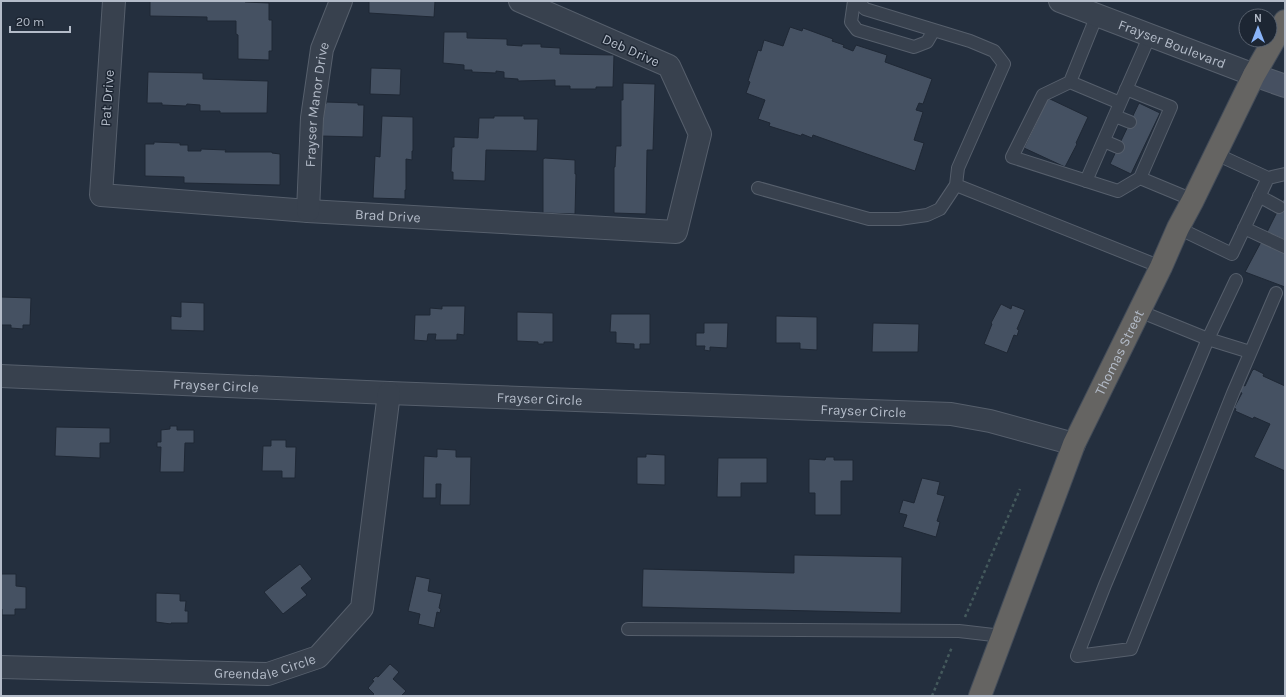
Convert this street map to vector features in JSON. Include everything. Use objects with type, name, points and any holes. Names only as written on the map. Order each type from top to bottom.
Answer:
[{"type":"highway","name":"Thomas Street","points":[[980,696],[1074,444],[1161,267],[1178,228],[1254,75],[1285,21]]},
{"type":"main road","name":"Frayser Boulevard","points":[[1254,75],[1285,86]]},
{"type":"street","name":"Pat Drive","points":[[101,195],[114,1]]},
{"type":"street","name":"Frayser Manor Drive","points":[[308,211],[312,118],[322,49],[341,1]]},
{"type":"street","name":"Deb Drive","points":[[520,1],[669,66],[700,134],[676,232]]},
{"type":"street","name":"Frayser Boulevard","points":[[1060,1],[1254,75]]},
{"type":"street","name":"Brad Drive","points":[[101,195],[308,211],[676,232]]},
{"type":"street","name":"Frayser Circle","points":[[1,376],[389,393],[951,414],[990,421],[1074,444]]},
{"type":"street","name":"Greendale Circle","points":[[1,667],[268,674],[318,657],[362,608],[389,393]]},
{"type":"lane","points":[[854,1],[851,22],[857,30],[914,47],[927,42],[934,30]]},
{"type":"lane","points":[[758,188],[869,218],[899,218],[927,215],[940,209],[956,186],[958,168],[1004,64],[994,51],[970,41],[865,9],[858,1]]},
{"type":"lane","points":[[1097,15],[1070,82],[1043,95],[1012,157],[1118,191],[1140,178]]},
{"type":"lane","points":[[1086,181],[1150,35]]},
{"type":"lane","points":[[1070,82],[1120,103]]},
{"type":"lane","points":[[1126,89],[1171,107],[1155,133],[1143,158],[1140,178]]},
{"type":"lane","points":[[1115,116],[1130,122]]},
{"type":"lane","points":[[1104,141],[1118,147]]},
{"type":"lane","points":[[1216,154],[1268,178],[1285,174]]},
{"type":"lane","points":[[1140,178],[1193,200]]},
{"type":"lane","points":[[1178,228],[1232,254],[1268,178]]},
{"type":"lane","points":[[956,186],[1161,267]]},
{"type":"lane","points":[[1259,196],[1280,206]]},
{"type":"lane","points":[[1244,228],[1285,247]]},
{"type":"lane","points":[[1236,280],[1208,339],[1105,585],[1077,656],[1130,649],[1250,352],[1276,293]]},
{"type":"lane","points":[[1139,311],[1208,339],[1250,352]]},
{"type":"lane","points":[[628,629],[959,631],[1002,636]]},
{"type":"path","points":[[932,696],[1020,489]]},
{"type":"building","points":[[150,1],[245,1],[269,3],[269,20],[272,20],[272,51],[269,51],[269,60],[238,59],[238,35],[236,34],[236,21],[207,21],[207,17],[150,16]]},
{"type":"building","points":[[369,1],[435,1],[434,17],[369,13]]},
{"type":"building","points":[[790,27],[802,31],[803,28],[833,39],[832,41],[844,45],[843,47],[853,51],[856,45],[887,55],[885,62],[932,79],[923,104],[919,103],[916,110],[923,112],[914,140],[924,143],[915,171],[813,135],[812,138],[802,134],[801,136],[769,126],[770,123],[758,119],[765,100],[746,93],[750,82],[748,81],[758,50],[761,51],[764,40],[783,46]]},
{"type":"building","points":[[444,32],[467,32],[467,38],[507,39],[507,45],[522,46],[522,44],[541,44],[541,47],[560,48],[560,54],[614,55],[613,87],[596,87],[596,89],[570,89],[570,86],[555,86],[555,80],[518,81],[518,79],[504,78],[504,72],[472,72],[472,70],[464,70],[464,65],[443,63]]},
{"type":"building","points":[[371,68],[401,69],[400,95],[370,94]]},
{"type":"building","points":[[148,72],[203,73],[203,79],[268,81],[267,113],[220,113],[220,111],[200,111],[200,105],[187,104],[186,106],[147,103]]},
{"type":"building","points":[[623,83],[655,84],[653,150],[647,150],[646,214],[614,213],[614,167],[616,146],[621,146],[621,100],[623,100]]},
{"type":"building","points":[[1048,98],[1088,117],[1076,143],[1077,144],[1065,167],[1024,148]]},
{"type":"building","points":[[326,102],[358,103],[358,105],[364,105],[363,137],[321,136],[321,104],[326,104]]},
{"type":"building","points":[[1139,103],[1160,113],[1131,174],[1110,164]]},
{"type":"building","points":[[382,116],[413,117],[413,151],[412,160],[406,159],[405,199],[373,198],[375,156],[380,157]]},
{"type":"building","points":[[494,116],[524,116],[524,119],[538,119],[537,151],[486,150],[485,181],[453,180],[453,172],[451,172],[454,137],[478,138],[479,118],[494,118]]},
{"type":"building","points":[[154,142],[180,143],[180,145],[188,145],[188,151],[201,151],[201,149],[226,150],[225,152],[272,152],[280,154],[280,185],[184,183],[184,177],[145,176],[145,144],[154,144]]},
{"type":"building","points":[[543,159],[575,160],[575,214],[543,213]]},
{"type":"building","points":[[1285,196],[1285,240],[1267,232]]},
{"type":"building","points":[[1261,242],[1285,253],[1285,287],[1245,272]]},
{"type":"building","points":[[1,297],[31,298],[30,325],[23,325],[23,329],[11,328],[11,325],[1,325]]},
{"type":"building","points":[[181,302],[204,303],[204,331],[171,330],[171,316],[181,317]]},
{"type":"building","points":[[1001,304],[1011,309],[1012,305],[1025,310],[1017,329],[1019,330],[1017,336],[1014,335],[1007,353],[984,344],[992,324],[991,323]]},
{"type":"building","points":[[442,306],[465,306],[464,335],[457,334],[457,340],[435,340],[436,334],[428,334],[427,341],[414,340],[415,315],[430,315],[430,308],[442,309]]},
{"type":"building","points":[[517,312],[553,313],[553,342],[538,344],[538,342],[517,341]]},
{"type":"building","points":[[611,314],[650,314],[650,344],[640,344],[640,349],[634,349],[634,344],[616,343],[616,332],[610,332]]},
{"type":"building","points":[[776,316],[817,317],[817,350],[800,349],[800,343],[776,343]]},
{"type":"building","points":[[704,323],[728,323],[727,348],[710,347],[710,351],[704,350],[705,346],[696,346],[696,333],[704,333]]},
{"type":"building","points":[[873,323],[919,324],[918,352],[872,352]]},
{"type":"building","points":[[1254,369],[1264,374],[1263,376],[1285,386],[1285,471],[1254,457],[1270,424],[1254,417],[1253,419],[1235,411],[1236,409],[1234,408],[1242,393],[1239,392],[1242,385],[1245,386]]},
{"type":"building","points":[[170,426],[177,426],[177,430],[194,430],[194,443],[185,443],[184,472],[160,472],[161,447],[157,447],[157,442],[161,442],[161,430],[170,429]]},
{"type":"building","points":[[56,427],[110,428],[110,443],[100,443],[100,458],[55,456]]},
{"type":"building","points":[[271,440],[286,440],[286,447],[296,447],[295,478],[282,478],[282,471],[262,471],[263,446],[271,446]]},
{"type":"building","points":[[437,449],[456,450],[456,457],[471,457],[470,505],[440,505],[441,484],[436,484],[436,498],[423,498],[424,456],[437,457]]},
{"type":"building","points":[[646,454],[665,455],[665,485],[637,484],[637,457],[646,457]]},
{"type":"building","points":[[826,457],[834,457],[834,460],[853,460],[853,481],[841,481],[841,515],[815,515],[815,493],[809,493],[809,459],[825,460]]},
{"type":"building","points":[[718,458],[767,458],[767,483],[741,483],[741,497],[717,497]]},
{"type":"building","points":[[922,478],[940,482],[937,494],[945,496],[937,521],[940,522],[936,537],[903,527],[907,515],[899,513],[903,500],[914,503]]},
{"type":"building","points":[[794,555],[902,557],[901,613],[642,607],[643,569],[794,573]]},
{"type":"building","points":[[300,564],[312,579],[301,588],[307,595],[283,614],[264,592]]},
{"type":"building","points":[[1,574],[16,574],[16,586],[26,587],[26,609],[15,609],[15,615],[2,615]]},
{"type":"building","points":[[416,576],[430,579],[428,591],[442,594],[439,608],[441,609],[440,613],[437,612],[434,628],[418,624],[420,614],[408,611]]},
{"type":"building","points":[[156,593],[180,594],[180,601],[186,601],[185,611],[188,611],[188,623],[171,624],[156,622]]},
{"type":"building","points":[[390,664],[399,672],[393,679],[406,691],[401,696],[372,696],[374,694],[368,688],[374,681],[372,680],[376,676],[378,677]]}]
